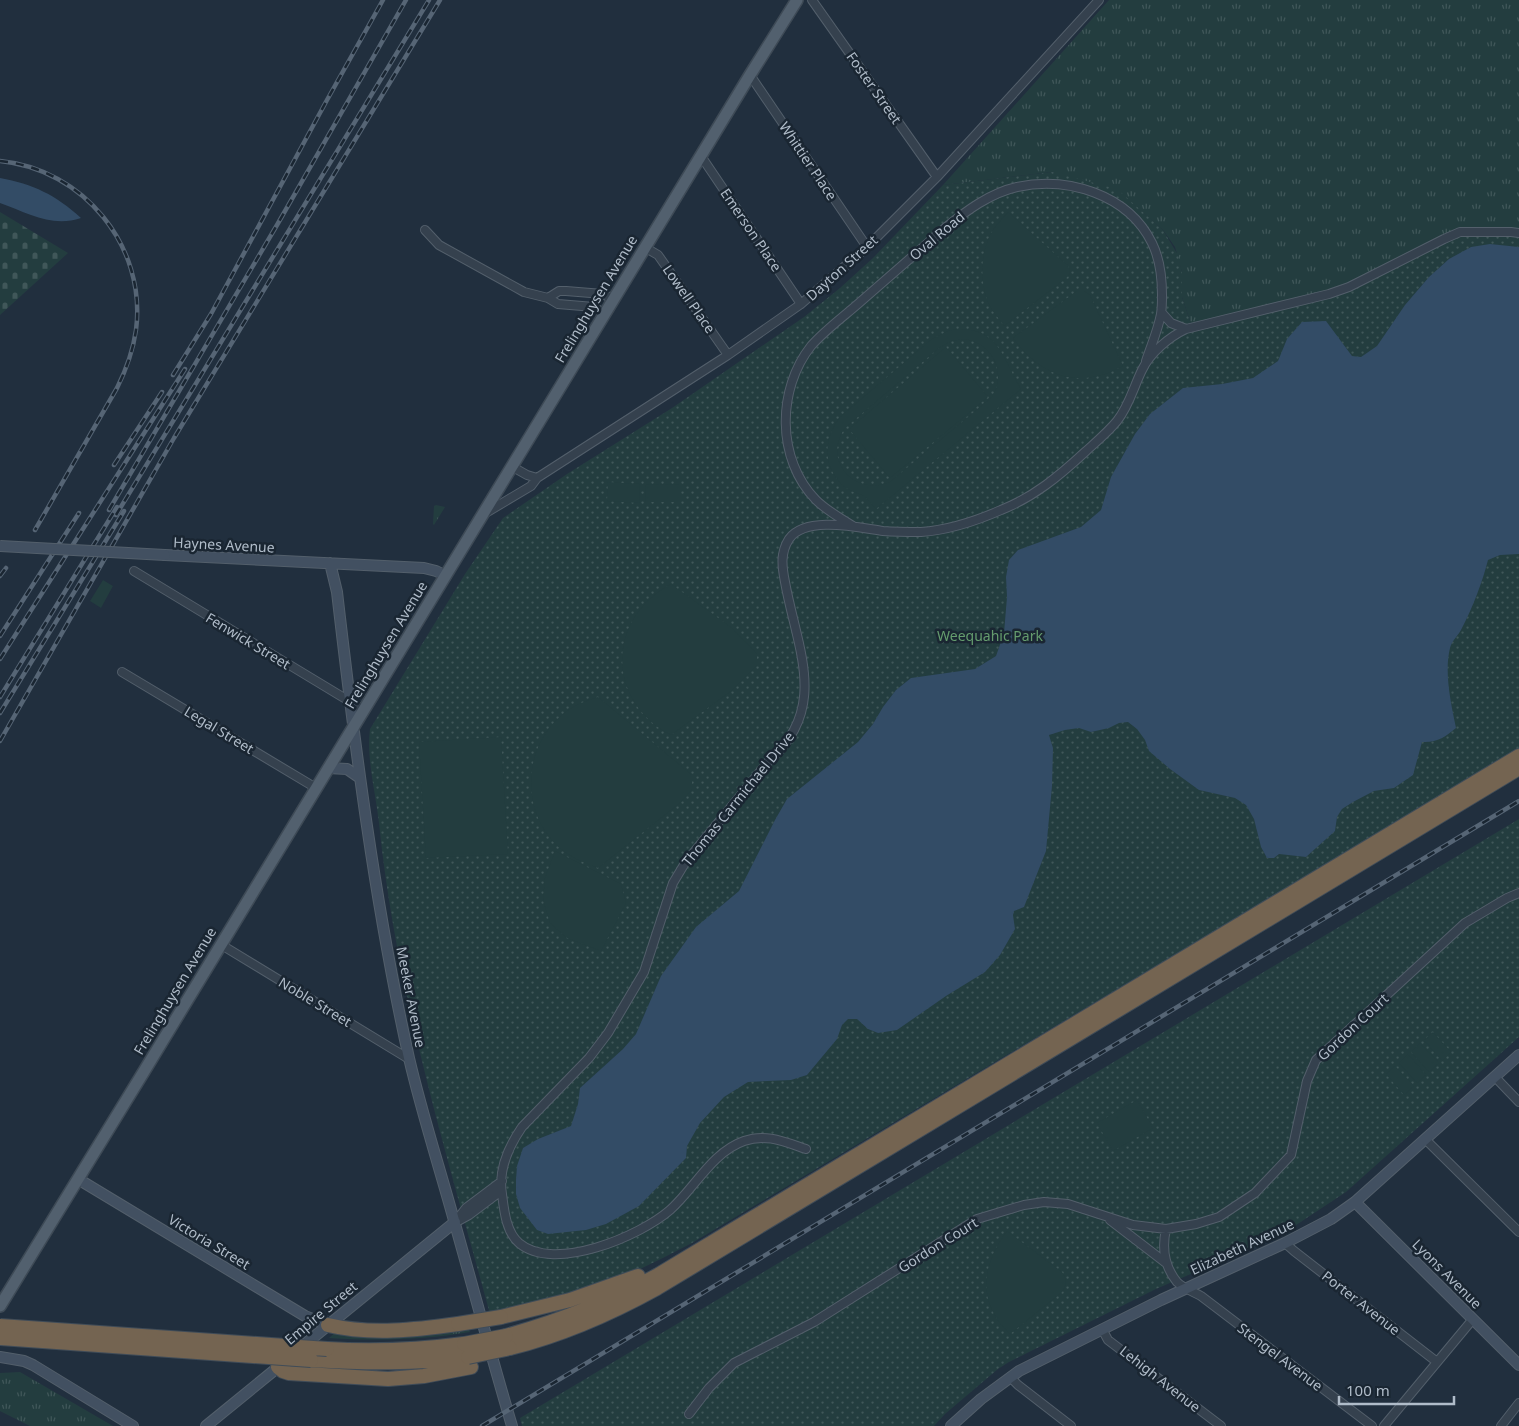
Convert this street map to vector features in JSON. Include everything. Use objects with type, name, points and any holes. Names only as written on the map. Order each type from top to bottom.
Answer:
[{"type":"highway","points":[[278,1367],[289,1373],[388,1379],[433,1374],[467,1356],[509,1347],[556,1321],[608,1300],[646,1281],[714,1241],[1519,756]]},
{"type":"highway","points":[[0,1338],[393,1364],[436,1361],[509,1347],[546,1343],[657,1288],[1519,768]]},
{"type":"highway","points":[[328,1325],[351,1329],[377,1330],[458,1324],[548,1307],[615,1285],[665,1265],[714,1241]]},
{"type":"highway","points":[[0,1326],[327,1349],[392,1351],[428,1349],[467,1356]]},
{"type":"main road","name":"Frelinghuysen Avenue","points":[[0,1306],[797,0]]},
{"type":"main road","name":"Haynes Avenue","points":[[0,546],[424,568],[446,576]]},
{"type":"main road","name":"Meeker Avenue","points":[[330,562],[337,592],[360,778],[391,969],[409,1059],[429,1136],[512,1426]]},
{"type":"main road","points":[[328,768],[347,769],[360,778]]},
{"type":"main road","name":"Elizabeth Avenue","points":[[951,1426],[1010,1376],[1102,1329],[1331,1220],[1355,1202],[1519,1055]]},
{"type":"main road","name":"Victoria Street","points":[[78,1179],[305,1316],[328,1325]]},
{"type":"main road","name":"Lyons Avenue","points":[[1355,1202],[1519,1365]]},
{"type":"main road","name":"Empire Street","points":[[206,1426],[455,1222]]},
{"type":"main road","points":[[0,1357],[24,1361],[33,1365],[132,1426]]},
{"type":"street","name":"Foster Street","points":[[812,0],[937,177]]},
{"type":"street","name":"Dayton Street","points":[[482,515],[531,486],[537,478],[728,355],[801,304],[867,247],[937,177],[1099,0]]},
{"type":"street","name":"Whittier Place","points":[[750,75],[867,247]]},
{"type":"street","name":"Emerson Place","points":[[701,156],[801,304]]},
{"type":"street","name":"Oval Road","points":[[853,526],[815,499],[804,485],[793,461],[786,437],[785,414],[793,377],[805,355],[823,334],[964,212],[1002,192],[1029,185],[1066,184],[1094,192],[1125,211],[1145,231],[1152,243],[1161,269],[1162,313],[1143,367]]},
{"type":"street","points":[[425,230],[439,245],[524,292],[548,298],[558,304],[594,307],[605,314]]},
{"type":"street","name":"Thomas Carmichael Drive","points":[[806,1148],[769,1137],[744,1141],[724,1152],[669,1211],[650,1223],[630,1235],[606,1244],[564,1254],[528,1249],[520,1244],[511,1231],[501,1190],[504,1163],[522,1127],[589,1058],[608,1033],[644,972],[673,883],[685,864],[768,762],[781,750],[797,723],[805,692],[805,672],[786,591],[782,563],[790,538],[796,531],[824,525],[906,532],[948,528],[987,516],[1032,495],[1052,482],[1118,420],[1143,367],[1168,339],[1186,329],[1329,294],[1349,287],[1460,232],[1502,231],[1519,233]]},
{"type":"street","name":"Lowell Place","points":[[646,248],[658,255],[728,355]]},
{"type":"street","points":[[548,298],[559,291],[566,291],[603,294],[614,300]]},
{"type":"street","points":[[1162,313],[1172,323],[1186,329]]},
{"type":"street","points":[[512,466],[528,476],[537,478]]},
{"type":"street","name":"Fenwick Street","points":[[134,571],[364,710]]},
{"type":"street","name":"Legal Street","points":[[122,672],[316,788]]},
{"type":"street","name":"Gordon Court","points":[[688,1414],[709,1388],[734,1363],[814,1322],[978,1220],[1017,1207],[1044,1202],[1068,1204],[1133,1225],[1166,1229],[1196,1224],[1219,1217],[1255,1193],[1291,1155],[1307,1081],[1316,1060],[1465,923],[1506,898],[1519,893]]},
{"type":"street","name":"Noble Street","points":[[220,944],[409,1059]]},
{"type":"street","points":[[1495,1078],[1519,1102]]},
{"type":"street","points":[[1425,1139],[1519,1232]]},
{"type":"street","points":[[455,1222],[466,1208],[502,1181]]},
{"type":"street","points":[[455,1222],[470,1215],[501,1190]]},
{"type":"street","points":[[1107,1218],[1166,1263]]},
{"type":"street","points":[[1166,1229],[1164,1238],[1166,1263]]},
{"type":"street","name":"Porter Avenue","points":[[1286,1243],[1294,1252],[1437,1362]]},
{"type":"street","name":"Stengel Avenue","points":[[1166,1263],[1178,1283],[1201,1296],[1372,1426]]},
{"type":"street","points":[[1384,1426],[1473,1319]]},
{"type":"street","name":"Lehigh Avenue","points":[[1102,1329],[1108,1340],[1221,1426]]},
{"type":"street","points":[[1010,1376],[1018,1386],[1071,1426]]},
{"type":"street","points":[[1501,1426],[1519,1403]]},
{"type":"green space","points":[[1109,0],[1519,0],[1519,233],[1349,287],[1192,327],[1182,297],[1182,272],[1175,247],[1163,230],[1139,209],[1052,172],[943,185]]},
{"type":"green space","name":"Weequahic Park","points":[[1052,172],[1117,189],[1163,230],[1178,255],[1182,272],[1182,297],[1192,327],[1329,294],[1460,232],[1519,233],[1519,749],[692,1243],[609,1283],[558,1299],[490,1314],[424,1071],[397,948],[370,764],[370,729],[465,574],[503,518],[567,474],[672,408],[804,317],[873,258],[943,185]]},
{"type":"green space","points":[[0,212],[68,253],[0,315]]},
{"type":"green space","points":[[1008,212],[1065,263],[1070,271],[1065,279],[1004,326],[988,301],[982,270],[988,239]]},
{"type":"green space","points":[[1077,291],[1084,291],[1090,295],[1123,366],[1091,377],[1062,376],[1036,362],[1013,338]]},
{"type":"green space","points":[[957,329],[971,330],[991,339],[1004,356],[1021,389],[876,509],[864,496],[845,487],[832,471],[828,453],[830,435],[840,417],[932,339]],"holes":[[[964,339],[983,346],[990,353],[997,369],[998,378],[992,397],[890,482],[877,485],[865,484],[854,480],[845,473],[837,452],[839,440],[845,428],[939,348],[951,341]]]},
{"type":"green space","points":[[946,347],[988,397],[890,478],[849,429]]},
{"type":"green space","points":[[608,482],[640,484],[639,503],[607,501]]},
{"type":"green space","points":[[679,484],[679,502],[646,502],[645,485]]},
{"type":"green space","points":[[434,506],[445,507],[434,525]]},
{"type":"green space","points":[[103,580],[113,586],[101,608],[90,601]]},
{"type":"green space","points":[[671,584],[732,628],[757,654],[757,665],[731,691],[671,735],[650,720],[634,702],[625,682],[622,660],[625,638],[634,618],[650,599]]},
{"type":"green space","points":[[598,697],[692,775],[692,789],[681,802],[598,868],[565,852],[548,835],[538,819],[533,801],[531,782],[538,746],[548,730],[569,709]]},
{"type":"green space","points":[[501,737],[508,854],[426,858],[419,742]]},
{"type":"green space","points":[[1519,819],[1519,1037],[1346,1192],[1281,1235],[1156,1289],[1009,1362],[998,1369],[945,1414],[934,1426],[522,1426],[520,1418]]},
{"type":"green space","points":[[555,851],[621,884],[626,903],[601,951],[567,938],[550,923],[543,900],[545,878]]},
{"type":"green space","points":[[1433,1032],[1451,1052],[1442,1061],[1424,1040]]},
{"type":"green space","points":[[1420,1043],[1439,1063],[1429,1072],[1411,1052]]},
{"type":"green space","points":[[1408,1054],[1426,1075],[1417,1083],[1399,1063]]},
{"type":"green space","points":[[1395,1066],[1414,1086],[1404,1095],[1386,1074]]},
{"type":"green space","points":[[1137,1100],[1153,1128],[1113,1151],[1097,1123]]},
{"type":"green space","points":[[1007,1231],[1062,1272],[1066,1282],[1062,1292],[1010,1334],[999,1322],[992,1309],[986,1283],[992,1257]]},
{"type":"green space","points":[[467,1327],[470,1332],[417,1338],[382,1340],[329,1338],[336,1332]]},
{"type":"green space","points":[[20,1372],[113,1426],[30,1426],[0,1411],[0,1373]]},
{"type":"water","points":[[0,178],[34,187],[53,197],[81,218],[70,221],[50,220],[30,215],[0,203]]},
{"type":"water","points":[[1490,244],[1519,247],[1519,554],[1500,555],[1488,560],[1470,612],[1461,631],[1452,642],[1448,658],[1450,698],[1456,728],[1440,739],[1432,742],[1422,742],[1413,775],[1394,788],[1374,791],[1342,809],[1337,817],[1335,831],[1306,857],[1279,854],[1274,858],[1267,858],[1261,847],[1254,819],[1246,805],[1235,798],[1199,790],[1149,751],[1145,740],[1137,729],[1128,722],[1091,732],[1079,728],[1049,735],[1053,748],[1052,786],[1046,851],[1024,907],[1014,911],[1015,929],[1000,955],[985,972],[897,1030],[878,1033],[868,1029],[857,1019],[848,1019],[842,1025],[837,1039],[807,1075],[791,1080],[748,1082],[724,1097],[700,1123],[687,1146],[686,1158],[639,1206],[606,1224],[586,1230],[548,1234],[537,1230],[520,1208],[516,1194],[517,1166],[523,1148],[538,1139],[571,1126],[578,1104],[580,1088],[623,1049],[636,1034],[661,976],[696,927],[739,891],[787,799],[858,742],[896,690],[911,678],[975,669],[996,656],[1004,633],[1007,597],[1006,577],[1009,560],[1018,550],[1081,527],[1101,510],[1111,477],[1135,434],[1150,414],[1183,388],[1222,384],[1253,378],[1278,361],[1287,339],[1302,322],[1326,321],[1352,356],[1361,357],[1377,346],[1405,305],[1429,277],[1449,259],[1471,247]]},
{"type":"railway","points":[[173,375],[211,314],[383,0]]},
{"type":"railway","points":[[109,510],[277,225],[406,0]]},
{"type":"railway","points":[[116,515],[429,0]]},
{"type":"railway","points":[[0,741],[174,438],[440,0]]},
{"type":"railway","points":[[0,161],[30,167],[58,179],[82,196],[103,217],[120,242],[131,269],[137,299],[135,338],[117,388],[35,530]]},
{"type":"railway","points":[[0,659],[185,369]]},
{"type":"railway","points":[[114,465],[162,392]]},
{"type":"railway","points":[[0,697],[117,507]]},
{"type":"railway","points":[[0,713],[124,511]]},
{"type":"railway","points":[[0,636],[79,513]]},
{"type":"railway","points":[[0,576],[6,568]]},
{"type":"railway","points":[[482,1426],[1519,801]]}]
